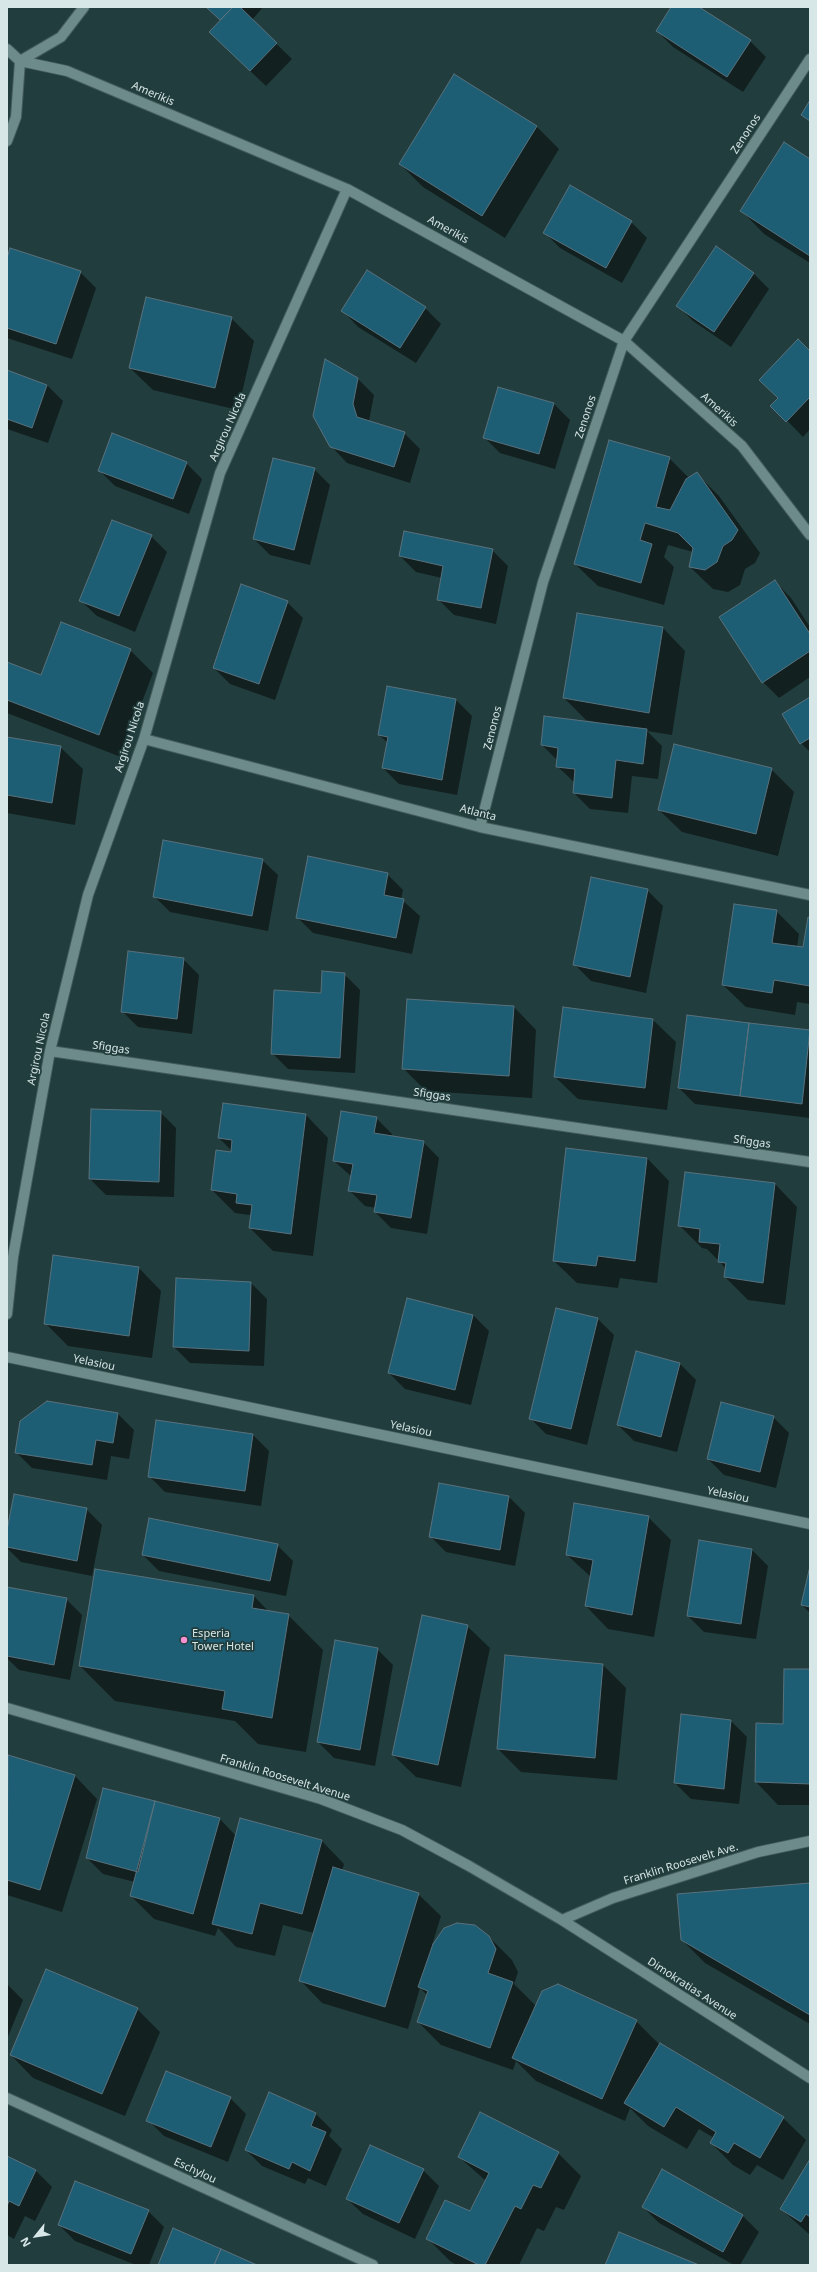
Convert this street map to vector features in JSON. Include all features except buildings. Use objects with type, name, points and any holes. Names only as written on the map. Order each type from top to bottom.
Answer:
[{"type":"street","points":[[20,61],[61,37],[84,7]]},
{"type":"street","points":[[7,49],[20,61]]},
{"type":"street","name":"Zenonos","points":[[480,827],[543,582],[624,341],[810,59]]},
{"type":"street","points":[[7,141],[16,118],[20,61]]},
{"type":"street","name":"Amerikis","points":[[20,61],[67,71],[348,189],[624,341],[742,446],[810,535]]},
{"type":"street","name":"Argirou Nicola","points":[[7,1314],[10,1256],[50,1051],[88,895],[144,739],[220,474],[348,189]]},
{"type":"street","name":"Atlanta","points":[[144,739],[480,827],[810,895]]},
{"type":"street","name":"Sfiggas","points":[[50,1051],[810,1162]]},
{"type":"street","name":"Yelasiou","points":[[7,1357],[810,1524]]},
{"type":"street","name":"Franklin Roosevelt Avenue","points":[[7,1708],[321,1799],[402,1830],[469,1866],[562,1920]]},
{"type":"street","name":"Franklin Roosevelt Ave.","points":[[562,1920],[620,1895],[758,1852],[810,1841]]},
{"type":"street","name":"Dimokratias Avenue","points":[[562,1920],[810,2078]]},
{"type":"street","name":"Eschylou","points":[[7,2098],[373,2265]]},
{"type":"place","name":"Esperia Tower Hotel","points":[[184,1640]]}]
